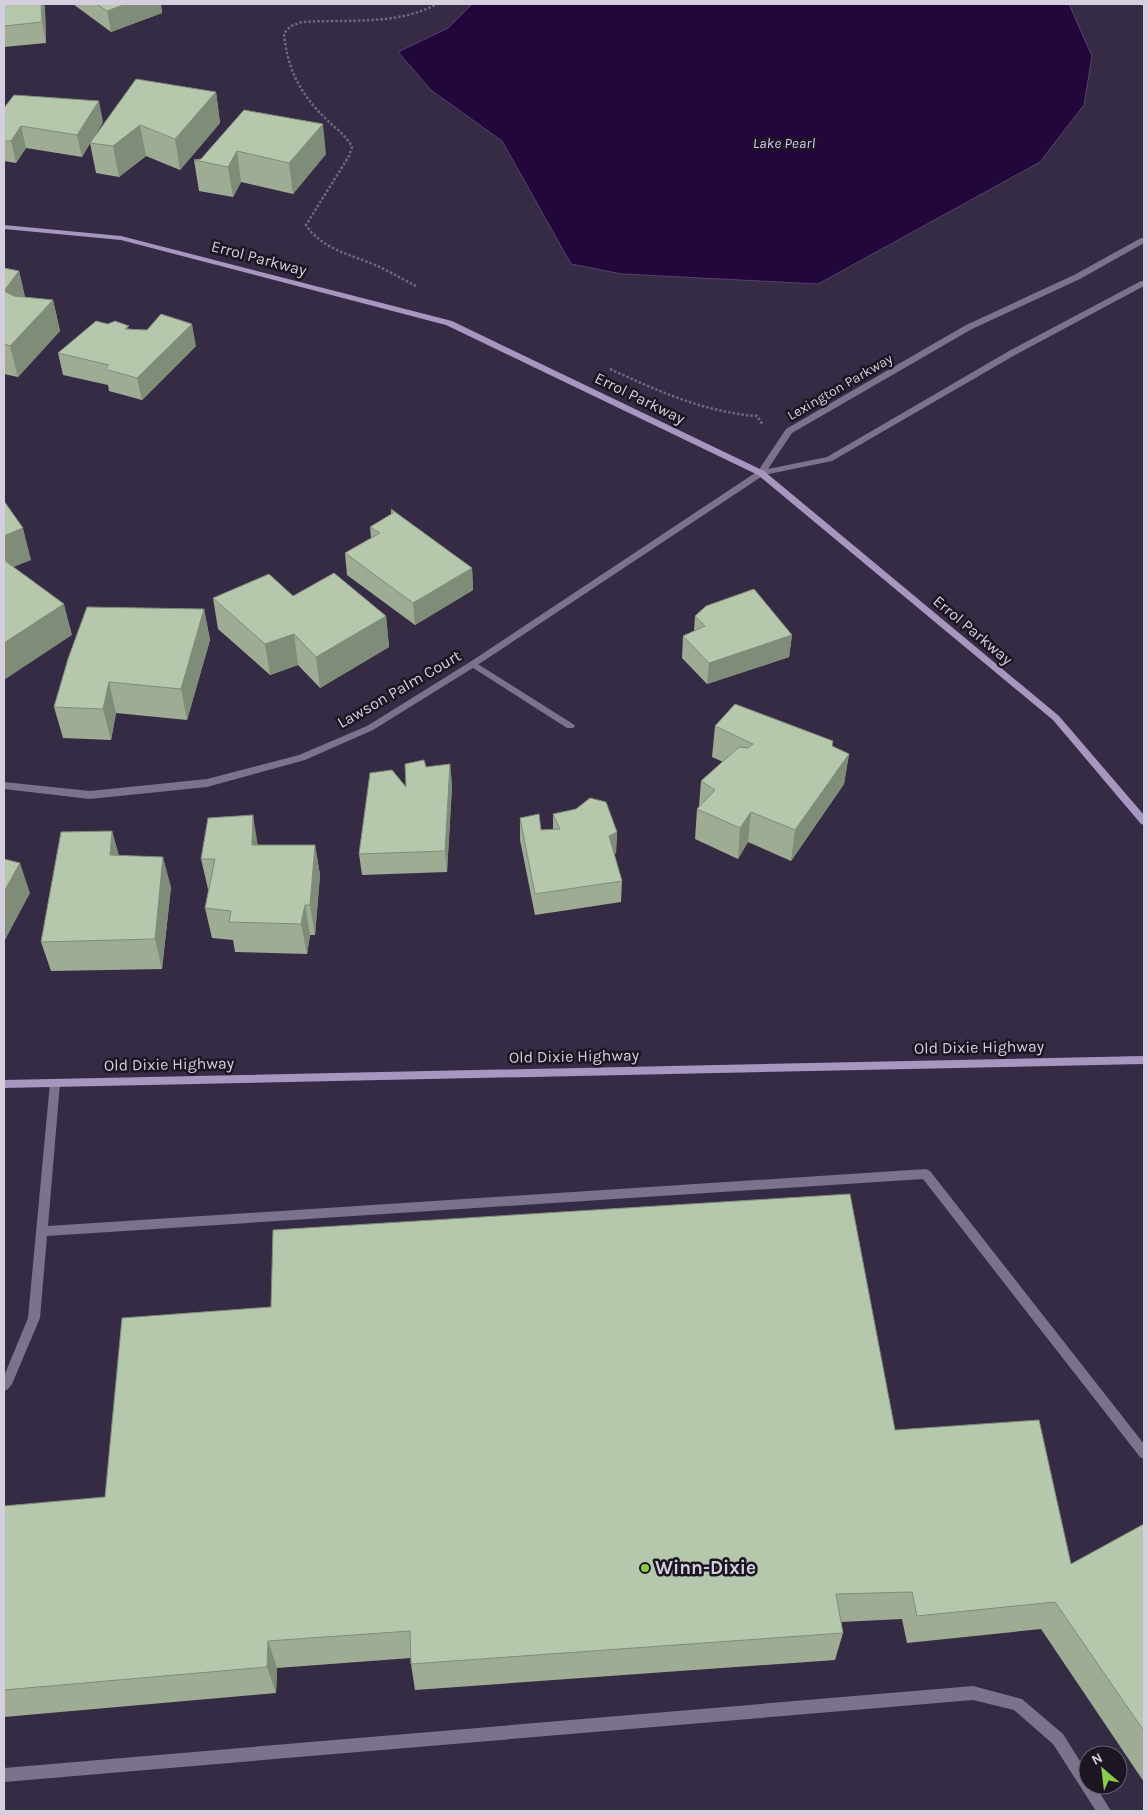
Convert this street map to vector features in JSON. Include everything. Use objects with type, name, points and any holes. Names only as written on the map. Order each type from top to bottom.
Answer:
[{"type":"street","name":"Errol Parkway","points":[[4,227],[122,238],[449,323],[761,473],[1056,718],[1144,822]]},
{"type":"street","name":"Lexington Parkway","points":[[761,473],[789,431],[969,327],[1077,277],[1144,240]]},
{"type":"street","points":[[761,473],[829,459],[1012,353],[1144,283]]},
{"type":"street","name":"Lawson Palm Court","points":[[4,786],[90,795],[207,783],[302,758],[370,728],[473,664],[761,473]]},
{"type":"street","points":[[473,664],[570,726]]},
{"type":"street","name":"Old Dixie Highway","points":[[4,1084],[1144,1060]]},
{"type":"street","points":[[4,1385],[8,1380],[34,1318],[54,1083]]},
{"type":"street","points":[[42,1231],[926,1174],[1144,1454]]},
{"type":"street","points":[[4,1775],[973,1692],[1017,1704],[1058,1739],[1104,1811]]},
{"type":"path","points":[[418,287],[376,265],[327,246],[310,233],[306,225],[350,156],[352,147],[346,135],[327,119],[293,80],[285,54],[284,33],[291,26],[302,22],[392,18],[416,14],[437,4]]},
{"type":"path","points":[[606,367],[674,399],[697,407],[732,416],[757,416],[765,428]]},
{"type":"water","name":"Lake Pearl","points":[[472,4],[1069,4],[1092,56],[1084,105],[1040,162],[818,284],[622,274],[571,264],[502,141],[431,90],[398,52],[448,28]]},
{"type":"building","points":[[4,4],[41,4],[42,22],[4,26]]},
{"type":"building","points":[[97,4],[126,4],[107,11]]},
{"type":"building","points":[[136,79],[216,92],[175,139],[140,125],[113,146],[90,143]]},
{"type":"building","points":[[14,95],[99,101],[77,135],[21,126],[11,141],[4,141],[4,108]]},
{"type":"building","points":[[244,110],[323,124],[289,163],[237,151],[228,167],[194,160],[201,159]]},
{"type":"building","points":[[4,268],[19,271],[4,291]]},
{"type":"building","points":[[4,291],[14,296],[53,300],[10,346],[4,344]]},
{"type":"building","points":[[161,314],[192,324],[137,378],[105,369],[109,365],[58,353],[96,321],[108,324],[115,321],[129,326],[125,329],[147,330]]},
{"type":"building","points":[[4,501],[23,528],[4,536]]},
{"type":"building","points":[[391,509],[472,568],[413,603],[345,553],[380,533],[370,527],[393,513]]},
{"type":"building","points":[[4,560],[64,604],[4,643]]},
{"type":"building","points":[[334,573],[386,616],[316,657],[294,634],[265,644],[213,598],[269,574],[293,596]]},
{"type":"building","points":[[754,589],[792,635],[709,663],[683,636],[705,626],[695,616],[706,606]]},
{"type":"building","points":[[87,607],[204,609],[181,689],[109,682],[103,709],[54,707],[68,659]]},
{"type":"building","points":[[735,704],[833,741],[832,746],[849,754],[795,830],[751,812],[740,828],[697,809],[715,790],[701,781],[739,747],[748,748],[753,744],[715,726]]},
{"type":"building","points":[[424,760],[426,767],[450,764],[445,851],[359,854],[370,773],[392,770],[406,787],[405,764]]},
{"type":"building","points":[[590,798],[606,802],[617,832],[609,836],[622,881],[535,894],[520,818],[539,814],[541,830],[560,829],[553,814],[576,809]]},
{"type":"building","points":[[253,815],[252,845],[315,845],[310,905],[305,905],[301,924],[229,922],[231,911],[205,908],[215,859],[201,859],[208,818]]},
{"type":"building","points":[[112,831],[110,855],[163,857],[155,939],[41,942],[61,832]]},
{"type":"building","points":[[4,859],[20,863],[4,892]]},
{"type":"building","points":[[850,1194],[895,1430],[1039,1420],[1071,1564],[1144,1524],[1144,1731],[1055,1602],[917,1616],[912,1592],[836,1594],[843,1633],[411,1664],[410,1631],[268,1641],[267,1667],[4,1690],[4,1506],[105,1497],[122,1318],[271,1307],[273,1230]]},
{"type":"place","name":"Winn-Dixie","points":[[645,1568]]}]
